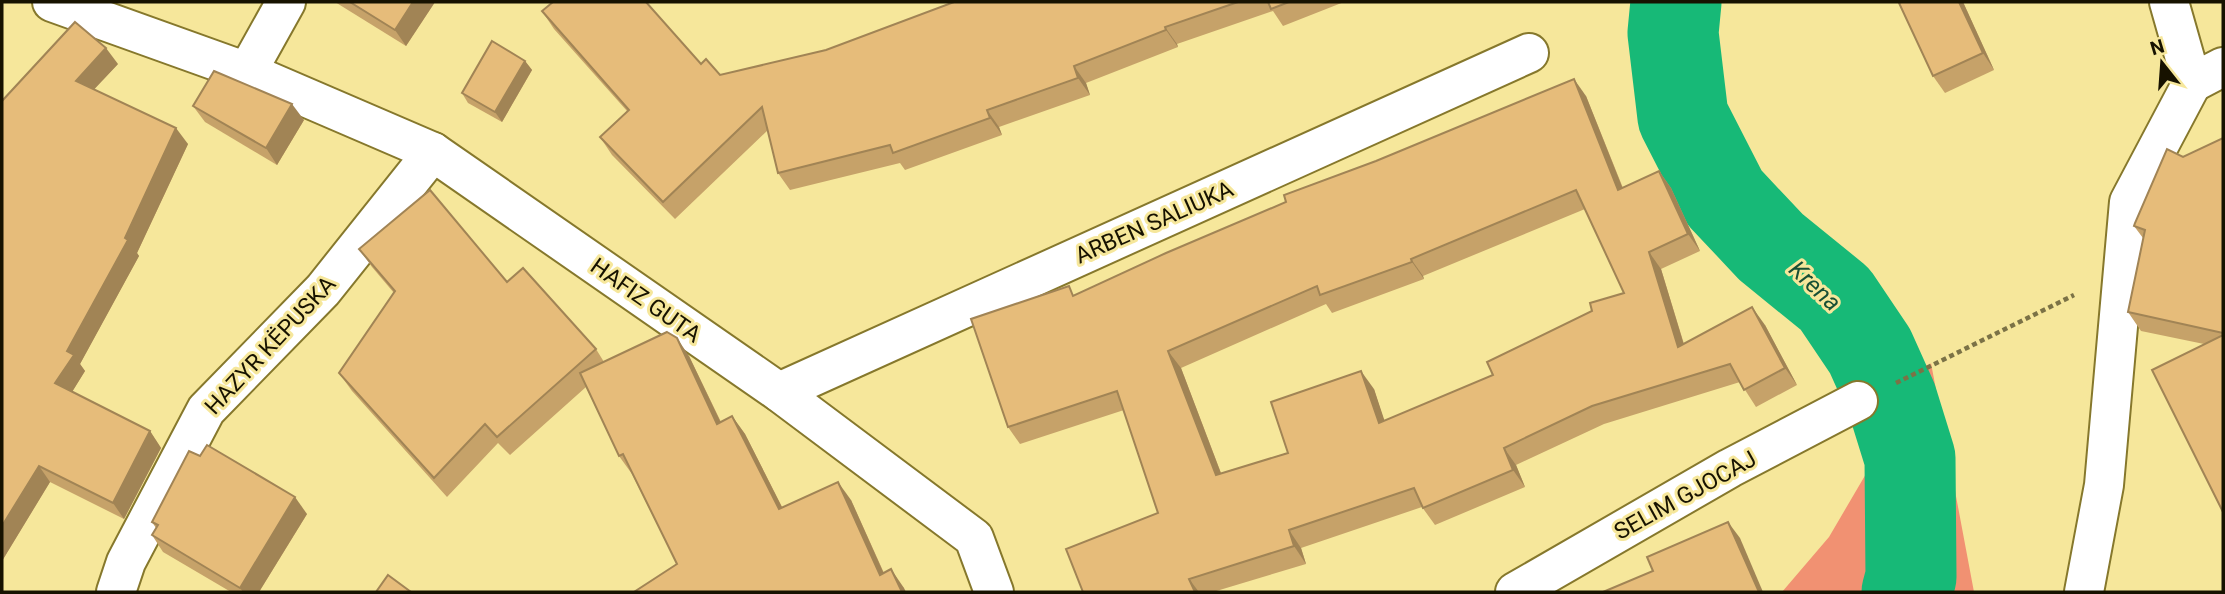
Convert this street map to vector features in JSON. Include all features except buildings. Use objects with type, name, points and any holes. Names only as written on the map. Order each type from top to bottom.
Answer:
[{"type":"street","name":"HAFIZ GUTA","points":[[52,2],[247,72],[433,152],[779,392],[974,538],[994,592]]},
{"type":"street","points":[[247,72],[286,2]]},
{"type":"street","points":[[2084,592],[2104,485],[2129,202],[2207,75],[2169,2]]},
{"type":"street","name":"ARBEN SALIUKA","points":[[779,392],[1528,53]]},
{"type":"street","name":"HAZYR KËPUSKA","points":[[116,592],[125,562],[206,410],[323,290],[433,152]]},
{"type":"street","name":"SELIM GJOCAJ","points":[[1515,592],[1730,468],[1858,401]]},
{"type":"path","points":[[1907,377],[2124,271]]},
{"type":"shaded area","points":[[1931,363],[1974,592],[1782,592],[1829,537]]},
{"type":"waterway","name":"Krena","points":[[1676,2],[1673,33],[1683,117],[1724,197],[1771,247],[1835,299],[1870,351],[1892,400],[1910,458],[1911,577],[1907,592]]}]
